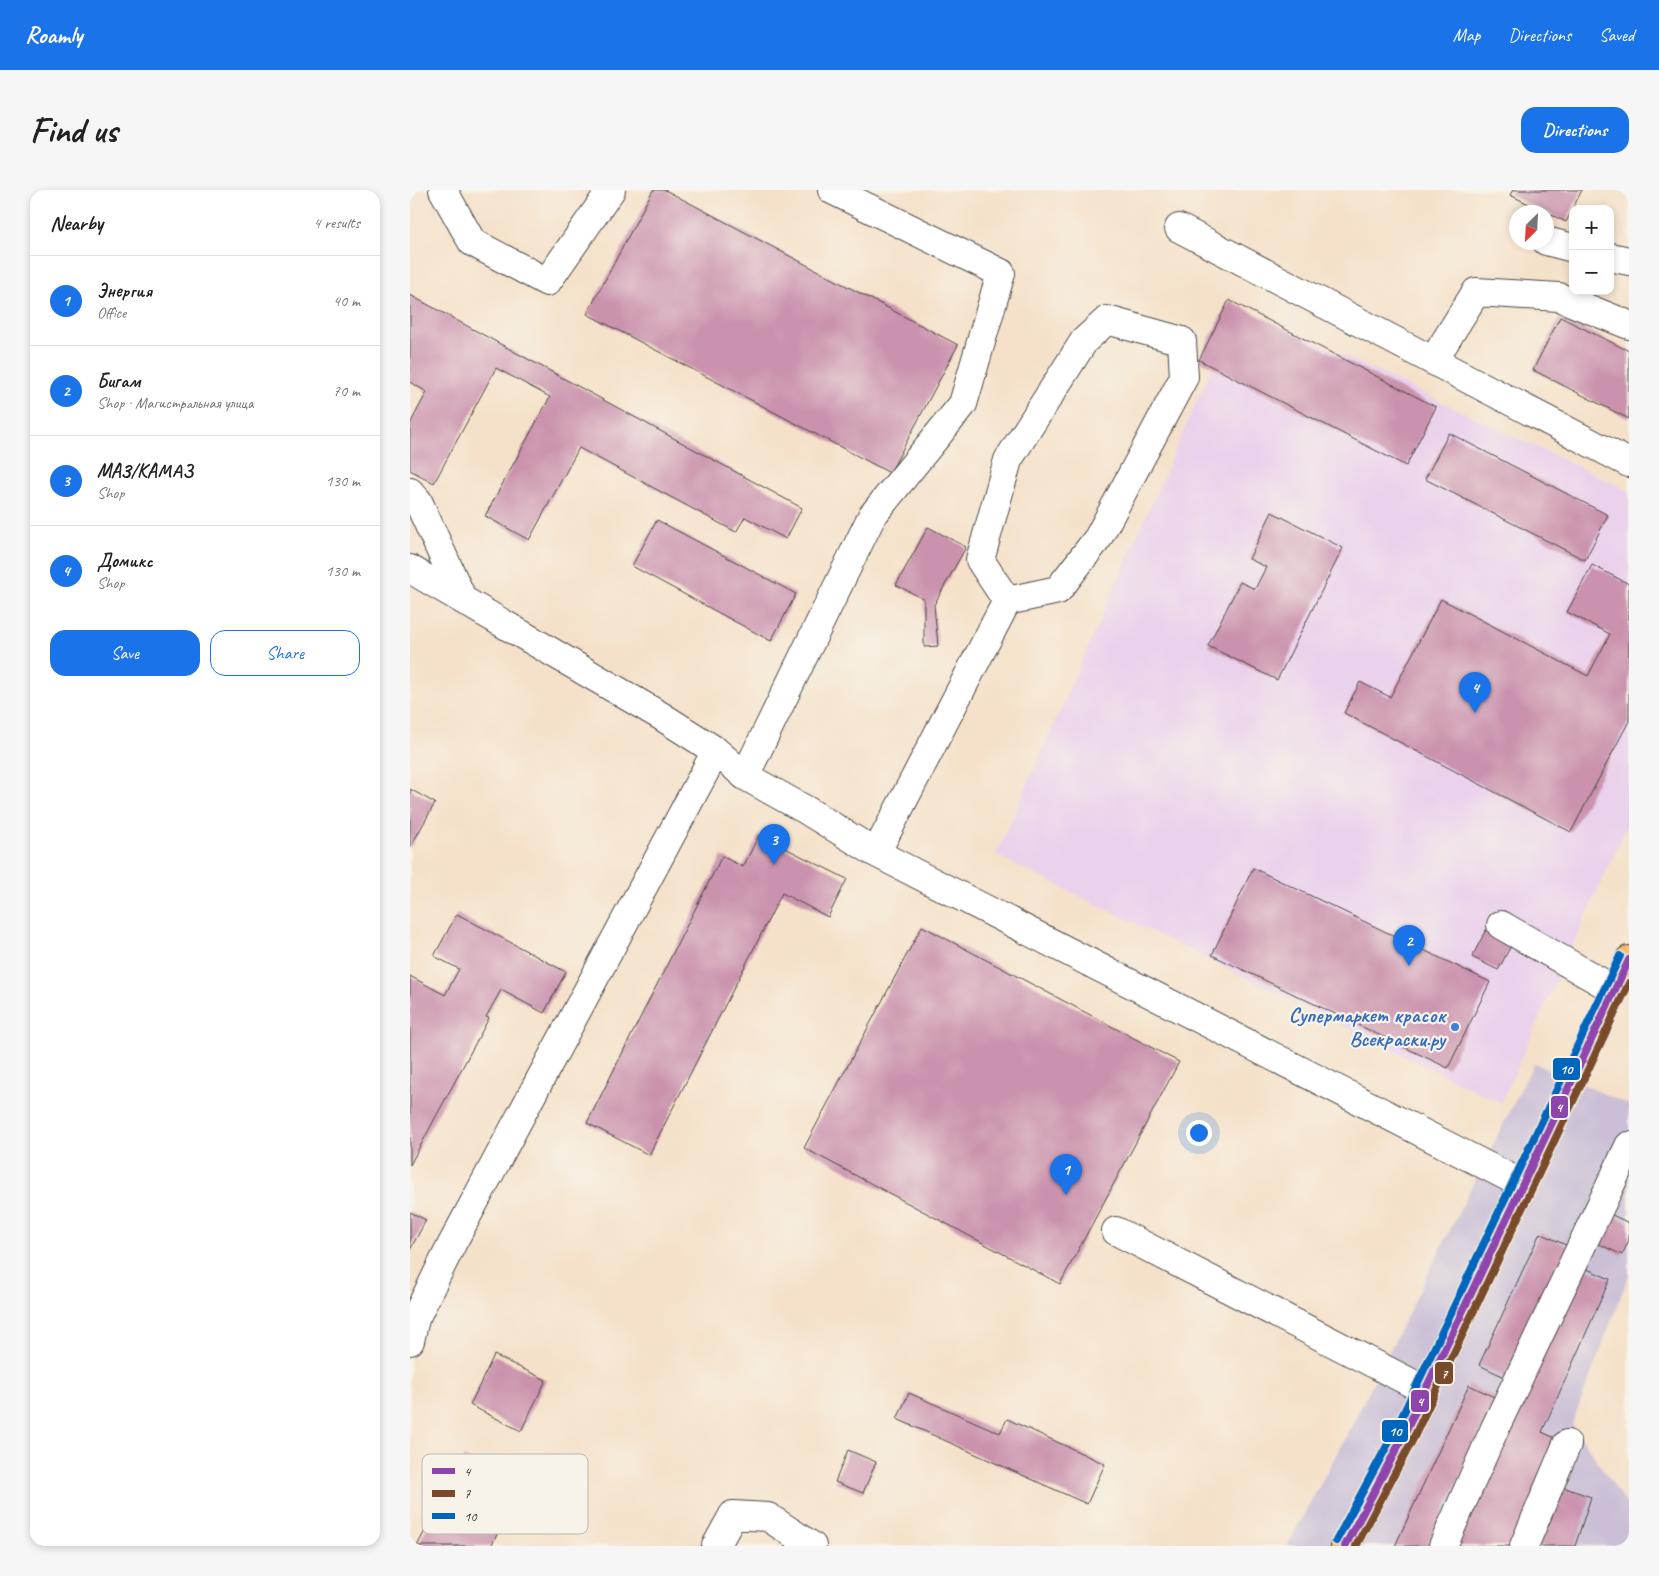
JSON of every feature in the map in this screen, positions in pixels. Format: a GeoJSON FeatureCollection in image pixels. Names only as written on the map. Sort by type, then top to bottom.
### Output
{"type":"FeatureCollection","features":[{"type":"Feature","properties":{"kind":"main road"},"geometry":{"type":"LineString","coordinates":[[1345,1546],[1404,1435],[1629,960]]}},
{"type":"Feature","properties":{"kind":"street"},"geometry":{"type":"LineString","coordinates":[[443,190],[472,242],[547,282],[611,190]]}},
{"type":"Feature","properties":{"kind":"street"},"geometry":{"type":"LineString","coordinates":[[745,776],[872,516],[962,404],[1002,273],[832,190]]}},
{"type":"Feature","properties":{"kind":"street"},"geometry":{"type":"LineString","coordinates":[[1178,228],[1629,463]]}},
{"type":"Feature","properties":{"kind":"street"},"geometry":{"type":"LineString","coordinates":[[1554,243],[1569,247]]}},
{"type":"Feature","properties":{"kind":"street"},"geometry":{"type":"LineString","coordinates":[[1614,258],[1629,261]]}},
{"type":"Feature","properties":{"kind":"street"},"geometry":{"type":"LineString","coordinates":[[1433,361],[1476,292],[1559,297],[1629,325]]}},
{"type":"Feature","properties":{"kind":"street"},"geometry":{"type":"LineString","coordinates":[[876,853],[1008,601],[1058,590],[1098,538],[1184,377],[1182,341],[1107,320],[1084,340],[1008,460],[980,560],[1008,601]]}},
{"type":"Feature","properties":{"kind":"street"},"geometry":{"type":"LineString","coordinates":[[410,492],[418,501],[463,600]]}},
{"type":"Feature","properties":{"kind":"street"},"geometry":{"type":"LineString","coordinates":[[410,569],[716,751],[745,776],[806,810],[876,853],[1522,1184]]}},
{"type":"Feature","properties":{"kind":"street"},"geometry":{"type":"LineString","coordinates":[[410,1341],[416,1319],[452,1244],[716,751]]}},
{"type":"Feature","properties":{"kind":"street"},"geometry":{"type":"LineString","coordinates":[[1501,926],[1615,990]]}},
{"type":"Feature","properties":{"kind":"street"},"geometry":{"type":"LineString","coordinates":[[1442,1546],[1499,1420],[1629,1146]]}},
{"type":"Feature","properties":{"kind":"street"},"geometry":{"type":"LineString","coordinates":[[1116,1231],[1425,1390]]}},
{"type":"Feature","properties":{"kind":"street"},"geometry":{"type":"LineString","coordinates":[[1524,1546],[1567,1444]]}},
{"type":"Feature","properties":{"kind":"street"},"geometry":{"type":"LineString","coordinates":[[716,1546],[733,1515],[768,1517],[812,1546]]}},
{"type":"Feature","properties":{"kind":"shaded area"},"geometry":{"type":"Polygon","coordinates":[[[1239,306],[1629,491],[1629,821],[1501,1103],[996,855],[1239,306]]]}},
{"type":"Feature","properties":{"kind":"shaded area"},"geometry":{"type":"Polygon","coordinates":[[[1534,1063],[1629,1105],[1629,1275],[1572,1424],[1629,1508],[1629,1546],[1287,1546],[1351,1427],[1534,1063]]]}},
{"type":"Feature","properties":{"kind":"building"},"geometry":{"type":"Polygon","coordinates":[[[653,190],[665,190],[958,345],[890,473],[587,314],[653,190]]]}},
{"type":"Feature","properties":{"kind":"building"},"geometry":{"type":"Polygon","coordinates":[[[1513,190],[1582,190],[1574,205],[1569,205],[1569,216],[1566,222],[1554,216],[1554,205],[1531,205],[1510,195],[1513,190]]]}},
{"type":"Feature","properties":{"kind":"building"},"geometry":{"type":"Polygon","coordinates":[[[410,295],[802,508],[786,539],[745,517],[736,532],[579,448],[529,540],[485,516],[550,397],[496,368],[434,483],[410,470],[410,424],[427,392],[410,382],[410,295]]]}},
{"type":"Feature","properties":{"kind":"building"},"geometry":{"type":"Polygon","coordinates":[[[1229,300],[1436,407],[1406,466],[1199,360],[1229,300]]]}},
{"type":"Feature","properties":{"kind":"building"},"geometry":{"type":"Polygon","coordinates":[[[1560,317],[1629,351],[1629,419],[1533,370],[1560,317]]]}},
{"type":"Feature","properties":{"kind":"building"},"geometry":{"type":"Polygon","coordinates":[[[1449,433],[1608,515],[1585,560],[1425,479],[1449,433]]]}},
{"type":"Feature","properties":{"kind":"building"},"geometry":{"type":"Polygon","coordinates":[[[1272,512],[1343,548],[1277,680],[1208,646],[1240,582],[1255,589],[1266,567],[1249,559],[1272,512]]]}},
{"type":"Feature","properties":{"kind":"building"},"geometry":{"type":"Polygon","coordinates":[[[657,520],[796,594],[771,641],[632,566],[657,520]]]}},
{"type":"Feature","properties":{"kind":"building"},"geometry":{"type":"Polygon","coordinates":[[[928,527],[966,547],[934,605],[938,646],[924,647],[924,599],[896,585],[928,527]]]}},
{"type":"Feature","properties":{"kind":"building"},"geometry":{"type":"Polygon","coordinates":[[[1592,565],[1629,584],[1629,721],[1571,832],[1344,713],[1360,682],[1390,697],[1441,599],[1588,676],[1610,634],[1567,612],[1592,565]]]}},
{"type":"Feature","properties":{"kind":"building"},"geometry":{"type":"Polygon","coordinates":[[[410,789],[435,803],[410,848],[410,789]]]}},
{"type":"Feature","properties":{"kind":"building"},"geometry":{"type":"Polygon","coordinates":[[[759,835],[847,879],[828,917],[782,893],[649,1155],[587,1123],[722,856],[743,867],[759,835]]]}},
{"type":"Feature","properties":{"kind":"building"},"geometry":{"type":"Polygon","coordinates":[[[1253,868],[1490,982],[1448,1068],[1212,955],[1253,868]]]}},
{"type":"Feature","properties":{"kind":"building"},"geometry":{"type":"Polygon","coordinates":[[[457,914],[566,972],[544,1013],[501,990],[486,1017],[489,1018],[410,1165],[410,976],[445,995],[459,969],[434,956],[457,914]]]}},
{"type":"Feature","properties":{"kind":"building"},"geometry":{"type":"Polygon","coordinates":[[[922,926],[1179,1062],[1060,1284],[804,1148],[922,926]]]}},
{"type":"Feature","properties":{"kind":"building"},"geometry":{"type":"Polygon","coordinates":[[[1486,930],[1512,944],[1498,970],[1472,957],[1486,930]]]}},
{"type":"Feature","properties":{"kind":"building"},"geometry":{"type":"Polygon","coordinates":[[[410,1212],[426,1220],[410,1250],[410,1212]]]}},
{"type":"Feature","properties":{"kind":"building"},"geometry":{"type":"Polygon","coordinates":[[[1606,1212],[1629,1223],[1629,1240],[1622,1255],[1593,1241],[1606,1212]]]}},
{"type":"Feature","properties":{"kind":"building"},"geometry":{"type":"Polygon","coordinates":[[[1540,1233],[1568,1246],[1507,1378],[1479,1365],[1540,1233]]]}},
{"type":"Feature","properties":{"kind":"building"},"geometry":{"type":"Polygon","coordinates":[[[1580,1266],[1610,1279],[1542,1432],[1564,1442],[1518,1546],[1456,1546],[1580,1266]]]}},
{"type":"Feature","properties":{"kind":"building"},"geometry":{"type":"Polygon","coordinates":[[[494,1355],[546,1380],[521,1431],[470,1405],[494,1355]]]}},
{"type":"Feature","properties":{"kind":"building"},"geometry":{"type":"Polygon","coordinates":[[[1469,1385],[1496,1398],[1428,1546],[1395,1546],[1469,1385]]]}},
{"type":"Feature","properties":{"kind":"building"},"geometry":{"type":"Polygon","coordinates":[[[909,1393],[1000,1433],[1007,1419],[1105,1464],[1087,1504],[897,1419],[909,1393]]]}},
{"type":"Feature","properties":{"kind":"building"},"geometry":{"type":"Polygon","coordinates":[[[848,1450],[876,1462],[863,1493],[835,1482],[848,1450]]]}},
{"type":"Feature","properties":{"kind":"building"},"geometry":{"type":"Polygon","coordinates":[[[1557,1485],[1591,1497],[1575,1546],[1536,1546],[1557,1485]]]}},
{"type":"Feature","properties":{"kind":"building"},"geometry":{"type":"Polygon","coordinates":[[[423,1534],[497,1534],[491,1546],[417,1546],[423,1534]]]}},
{"type":"Feature","properties":{"kind":"transit line","name":"10"},"geometry":{"type":"LineString","coordinates":[[1336,1541],[1395,1431],[1620,956]]}},
{"type":"Feature","properties":{"kind":"transit line","name":"4"},"geometry":{"type":"LineString","coordinates":[[1345,1546],[1404,1435],[1629,960]]}},
{"type":"Feature","properties":{"kind":"transit line","name":"7"},"geometry":{"type":"LineString","coordinates":[[1356,1546],[1413,1439],[1629,983]]}},
{"type":"Feature","properties":{"kind":"place","name":"Домикс"},"geometry":{"type":"Point","coordinates":[1475,713]}},
{"type":"Feature","properties":{"kind":"place","name":"МАЗ/КАМАЗ"},"geometry":{"type":"Point","coordinates":[774,865]}},
{"type":"Feature","properties":{"kind":"place","name":"Бигам"},"geometry":{"type":"Point","coordinates":[1409,966]}},
{"type":"Feature","properties":{"kind":"place","name":"Супермаркет красок Всекраски.ру"},"geometry":{"type":"Point","coordinates":[1455,1027]}},
{"type":"Feature","properties":{"kind":"place","name":"Энергия"},"geometry":{"type":"Point","coordinates":[1066,1195]}}]}
